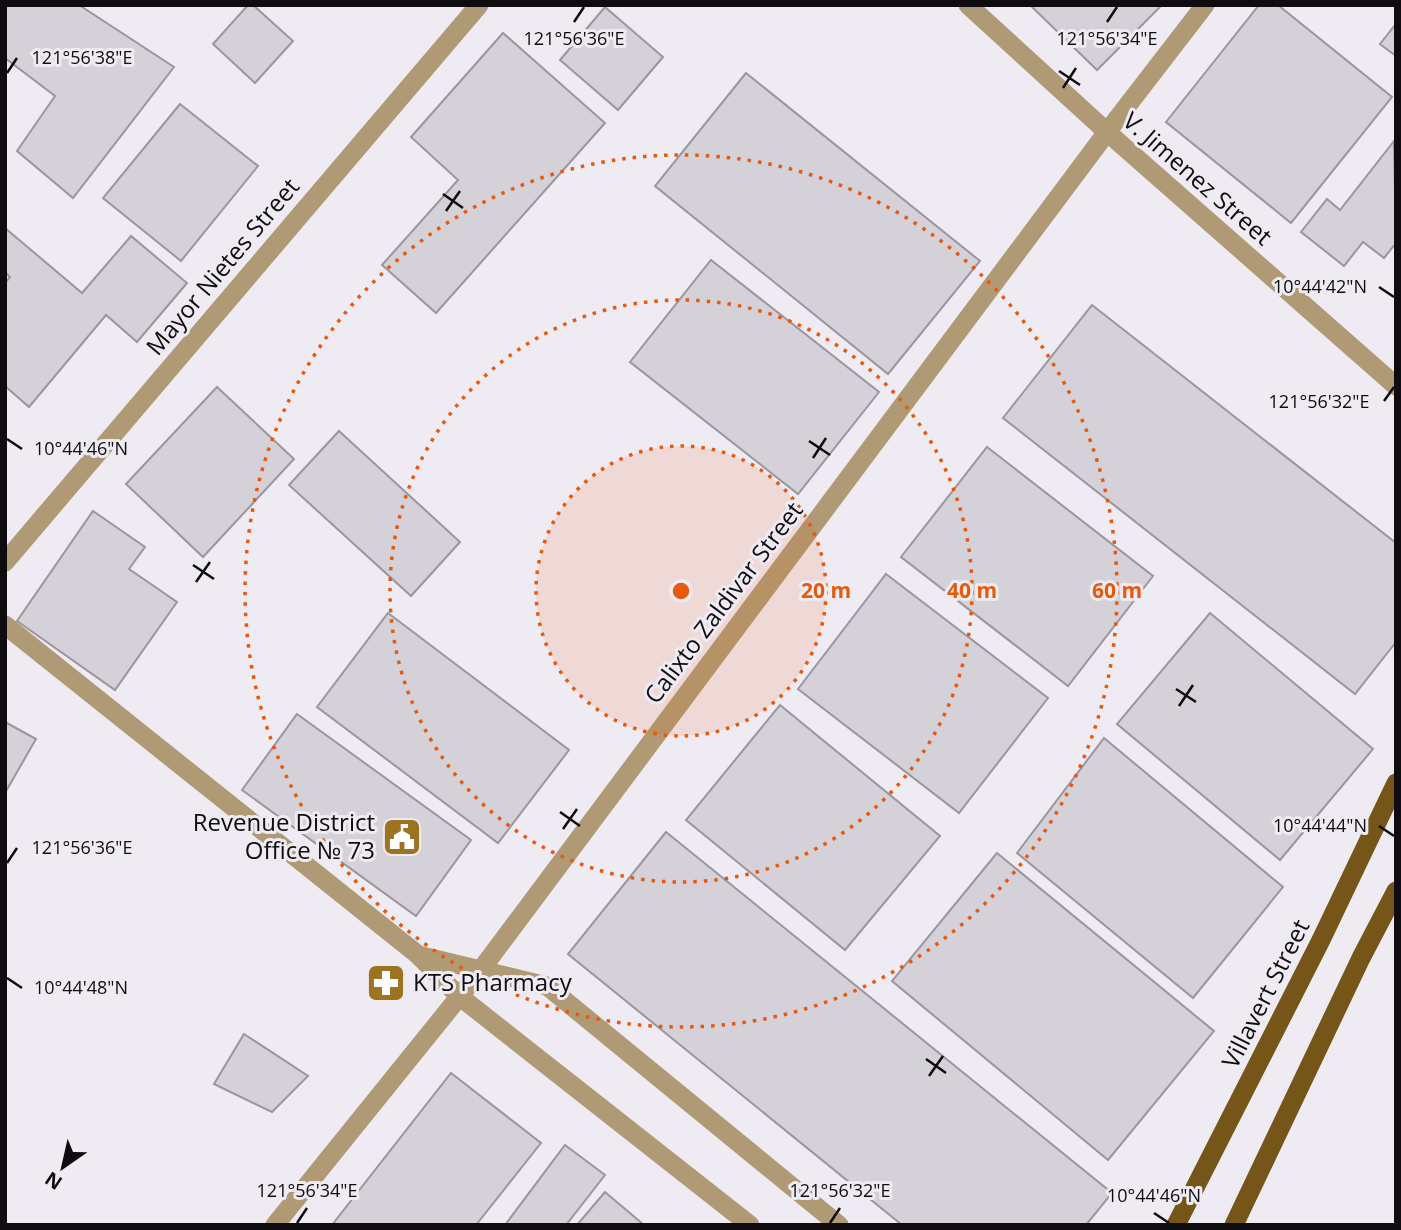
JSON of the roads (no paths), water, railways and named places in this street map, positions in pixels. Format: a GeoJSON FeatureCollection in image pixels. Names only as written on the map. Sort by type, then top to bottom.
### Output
{"type":"FeatureCollection","features":[{"type":"Feature","properties":{"kind":"main road","name":"Villavert Street"},"geometry":{"type":"LineString","coordinates":[[1176,1225],[1321,940],[1396,783]]}},
{"type":"Feature","properties":{"kind":"main road"},"geometry":{"type":"LineString","coordinates":[[1234,1225],[1361,958],[1396,891]]}},
{"type":"Feature","properties":{"kind":"street","name":"Mayor Nietes Street"},"geometry":{"type":"LineString","coordinates":[[5,562],[479,5]]}},
{"type":"Feature","properties":{"kind":"street","name":"V. Jimenez Street"},"geometry":{"type":"LineString","coordinates":[[968,5],[1107,132],[1396,386]]}},
{"type":"Feature","properties":{"kind":"street","name":"Calixto Zaldivar Street"},"geometry":{"type":"LineString","coordinates":[[275,1225],[480,971],[1107,132],[1205,5]]}},
{"type":"Feature","properties":{"kind":"street"},"geometry":{"type":"LineString","coordinates":[[5,625],[417,954],[459,996],[750,1225]]}},
{"type":"Feature","properties":{"kind":"street"},"geometry":{"type":"LineString","coordinates":[[417,954],[547,986],[839,1225]]}},
{"type":"Feature","properties":{"kind":"place","name":"Revenue District Office № 73"},"geometry":{"type":"Point","coordinates":[402,837]}},
{"type":"Feature","properties":{"kind":"place","name":"KTS Pharmacy"},"geometry":{"type":"Point","coordinates":[386,983]}}]}
